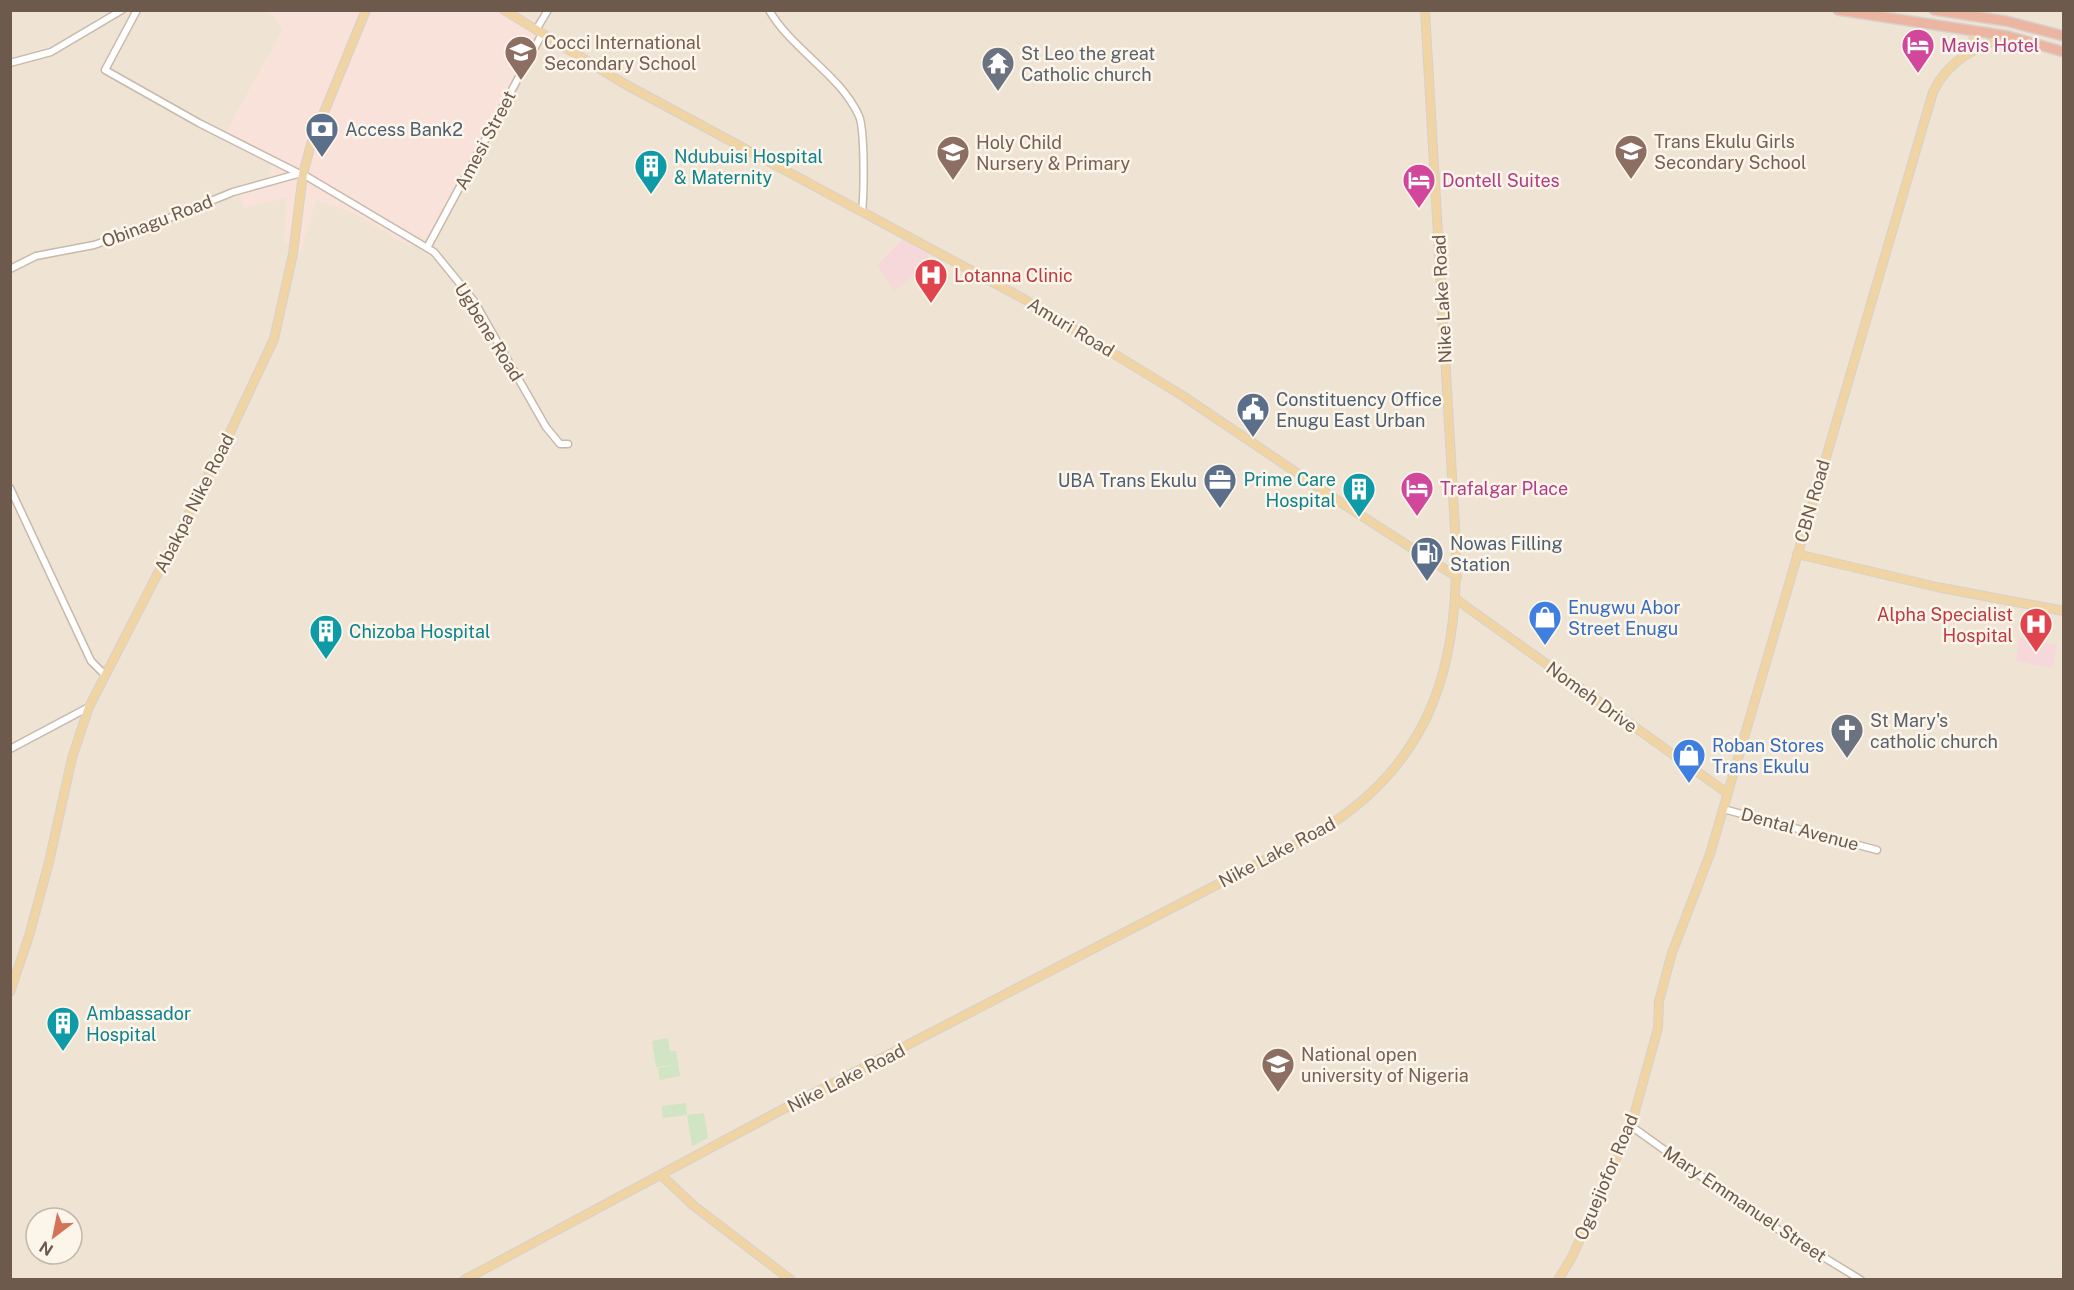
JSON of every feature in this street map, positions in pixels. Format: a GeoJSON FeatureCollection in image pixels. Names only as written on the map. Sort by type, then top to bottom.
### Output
{"type":"FeatureCollection","features":[{"type":"Feature","properties":{"kind":"highway"},"geometry":{"type":"LineString","coordinates":[[1838,10],[2008,36],[2064,52]]}},
{"type":"Feature","properties":{"kind":"highway"},"geometry":{"type":"LineString","coordinates":[[1934,10],[2006,21],[2064,36]]}},
{"type":"Feature","properties":{"kind":"main road","name":"Abakpa Nike Road"},"geometry":{"type":"LineString","coordinates":[[10,986],[40,886],[69,760],[87,708],[227,439],[274,339],[293,254],[300,173],[364,10]]}},
{"type":"Feature","properties":{"kind":"main road","name":"Amuri Road"},"geometry":{"type":"LineString","coordinates":[[504,10],[623,83],[992,280],[1112,351],[1435,562],[1457,574]]}},
{"type":"Feature","properties":{"kind":"main road","name":"Nike Lake Road"},"geometry":{"type":"LineString","coordinates":[[464,1280],[1341,818],[1375,789],[1418,734],[1446,669],[1457,596],[1425,10]]}},
{"type":"Feature","properties":{"kind":"main road"},"geometry":{"type":"LineString","coordinates":[[1964,55],[1979,31]]}},
{"type":"Feature","properties":{"kind":"main road","name":"CBN Road"},"geometry":{"type":"LineString","coordinates":[[1659,1001],[1672,952],[1710,854],[1933,92],[1944,74],[1964,55],[2008,36]]}},
{"type":"Feature","properties":{"kind":"main road"},"geometry":{"type":"LineString","coordinates":[[1797,554],[1937,587],[2064,611]]}},
{"type":"Feature","properties":{"kind":"main road"},"geometry":{"type":"LineString","coordinates":[[1456,556],[1445,568],[1457,596]]}},
{"type":"Feature","properties":{"kind":"main road","name":"Nomeh Drive"},"geometry":{"type":"LineString","coordinates":[[1457,596],[1726,793]]}},
{"type":"Feature","properties":{"kind":"main road","name":"Abakpa Nike Road"},"geometry":{"type":"LineString","coordinates":[[10,992],[46,873],[72,758],[87,708]]}},
{"type":"Feature","properties":{"kind":"main road","name":"Oguejiofor Road"},"geometry":{"type":"LineString","coordinates":[[1558,1280],[1572,1257],[1631,1126],[1658,1028],[1659,1001]]}},
{"type":"Feature","properties":{"kind":"main road"},"geometry":{"type":"LineString","coordinates":[[661,1176],[694,1206],[791,1280]]}},
{"type":"Feature","properties":{"kind":"street"},"geometry":{"type":"LineString","coordinates":[[10,63],[51,52],[122,10]]}},
{"type":"Feature","properties":{"kind":"street","name":"Ugbene Road"},"geometry":{"type":"LineString","coordinates":[[137,10],[105,70],[199,123],[300,173],[428,246],[474,301],[546,427],[560,444],[568,444]]}},
{"type":"Feature","properties":{"kind":"street","name":"Amesi Street"},"geometry":{"type":"LineString","coordinates":[[428,246],[539,32],[548,10]]}},
{"type":"Feature","properties":{"kind":"street"},"geometry":{"type":"LineString","coordinates":[[769,10],[793,43],[841,91],[858,115],[864,186],[862,212]]}},
{"type":"Feature","properties":{"kind":"street","name":"Obinagu Road"},"geometry":{"type":"LineString","coordinates":[[10,269],[36,256],[94,245],[157,224],[233,192],[300,173]]}},
{"type":"Feature","properties":{"kind":"street"},"geometry":{"type":"LineString","coordinates":[[10,488],[91,662],[104,674]]}},
{"type":"Feature","properties":{"kind":"street"},"geometry":{"type":"LineString","coordinates":[[10,750],[87,708]]}},
{"type":"Feature","properties":{"kind":"street","name":"Dental Avenue"},"geometry":{"type":"LineString","coordinates":[[1722,808],[1877,849]]}},
{"type":"Feature","properties":{"kind":"street","name":"Mary Emmanuel Street"},"geometry":{"type":"LineString","coordinates":[[1631,1126],[1758,1217],[1861,1280]]}},
{"type":"Feature","properties":{"kind":"shaded area"},"geometry":{"type":"Polygon","coordinates":[[[10,11],[2063,11],[2063,1279],[11,1279],[10,11]]]}},
{"type":"Feature","properties":{"kind":"shaded area"},"geometry":{"type":"Polygon","coordinates":[[[268,11],[518,11],[544,26],[426,239],[419,235],[410,247],[351,212],[316,200],[301,252],[284,243],[286,198],[244,208],[239,193],[269,187],[271,165],[242,149],[225,133],[283,29],[268,11]]]}},
{"type":"Feature","properties":{"kind":"shaded area"},"geometry":{"type":"Polygon","coordinates":[[[904,238],[928,253],[927,265],[894,291],[877,265],[904,238]]]}},
{"type":"Feature","properties":{"kind":"shaded area","name":"Alpha Specialist Hospital"},"geometry":{"type":"Polygon","coordinates":[[[2019,638],[2057,645],[2052,668],[2016,661],[2019,638]]]}},
{"type":"Feature","properties":{"kind":"green space"},"geometry":{"type":"Polygon","coordinates":[[[668,1038],[670,1051],[676,1051],[680,1076],[660,1080],[658,1068],[677,1065],[656,1067],[652,1041],[668,1038]]]}},
{"type":"Feature","properties":{"kind":"green space"},"geometry":{"type":"Polygon","coordinates":[[[686,1103],[687,1115],[663,1118],[662,1106],[686,1103]]]}},
{"type":"Feature","properties":{"kind":"green space"},"geometry":{"type":"Polygon","coordinates":[[[704,1113],[708,1138],[692,1146],[687,1115],[704,1113]]]}},
{"type":"Feature","properties":{"kind":"place","name":"Mavis Hotel"},"geometry":{"type":"Point","coordinates":[1918,74]}},
{"type":"Feature","properties":{"kind":"place","name":"Cocci International Secondary School"},"geometry":{"type":"Point","coordinates":[521,81]}},
{"type":"Feature","properties":{"kind":"place","name":"St Leo the great Catholic church"},"geometry":{"type":"Point","coordinates":[998,92]}},
{"type":"Feature","properties":{"kind":"place","name":"Access Bank2"},"geometry":{"type":"Point","coordinates":[322,158]}},
{"type":"Feature","properties":{"kind":"place","name":"Trans Ekulu Girls Secondary School"},"geometry":{"type":"Point","coordinates":[1631,180]}},
{"type":"Feature","properties":{"kind":"place","name":"Holy Child Nursery & Primary"},"geometry":{"type":"Point","coordinates":[953,181]}},
{"type":"Feature","properties":{"kind":"place","name":"Ndubuisi Hospital & Maternity"},"geometry":{"type":"Point","coordinates":[651,195]}},
{"type":"Feature","properties":{"kind":"place","name":"Dontell Suites"},"geometry":{"type":"Point","coordinates":[1419,209]}},
{"type":"Feature","properties":{"kind":"place","name":"Lotanna Clinic"},"geometry":{"type":"Point","coordinates":[931,304]}},
{"type":"Feature","properties":{"kind":"place","name":"Constituency Office Enugu East Urban"},"geometry":{"type":"Point","coordinates":[1253,438]}},
{"type":"Feature","properties":{"kind":"place","name":"UBA Trans Ekulu"},"geometry":{"type":"Point","coordinates":[1220,509]}},
{"type":"Feature","properties":{"kind":"place","name":"Trafalgar Place"},"geometry":{"type":"Point","coordinates":[1417,517]}},
{"type":"Feature","properties":{"kind":"place","name":"Prime Care Hospital"},"geometry":{"type":"Point","coordinates":[1359,518]}},
{"type":"Feature","properties":{"kind":"place","name":"Nowas Filling Station"},"geometry":{"type":"Point","coordinates":[1427,582]}},
{"type":"Feature","properties":{"kind":"place","name":"Enugwu Abor Street Enugu"},"geometry":{"type":"Point","coordinates":[1545,646]}},
{"type":"Feature","properties":{"kind":"place","name":"Alpha Specialist Hospital"},"geometry":{"type":"Point","coordinates":[2036,653]}},
{"type":"Feature","properties":{"kind":"place","name":"Chizoba Hospital"},"geometry":{"type":"Point","coordinates":[326,660]}},
{"type":"Feature","properties":{"kind":"place","name":"St Mary's catholic church"},"geometry":{"type":"Point","coordinates":[1847,759]}},
{"type":"Feature","properties":{"kind":"place","name":"Roban Stores Trans Ekulu"},"geometry":{"type":"Point","coordinates":[1689,784]}},
{"type":"Feature","properties":{"kind":"place","name":"Ambassador Hospital"},"geometry":{"type":"Point","coordinates":[63,1052]}},
{"type":"Feature","properties":{"kind":"place","name":"National open university of Nigeria"},"geometry":{"type":"Point","coordinates":[1278,1093]}}]}
